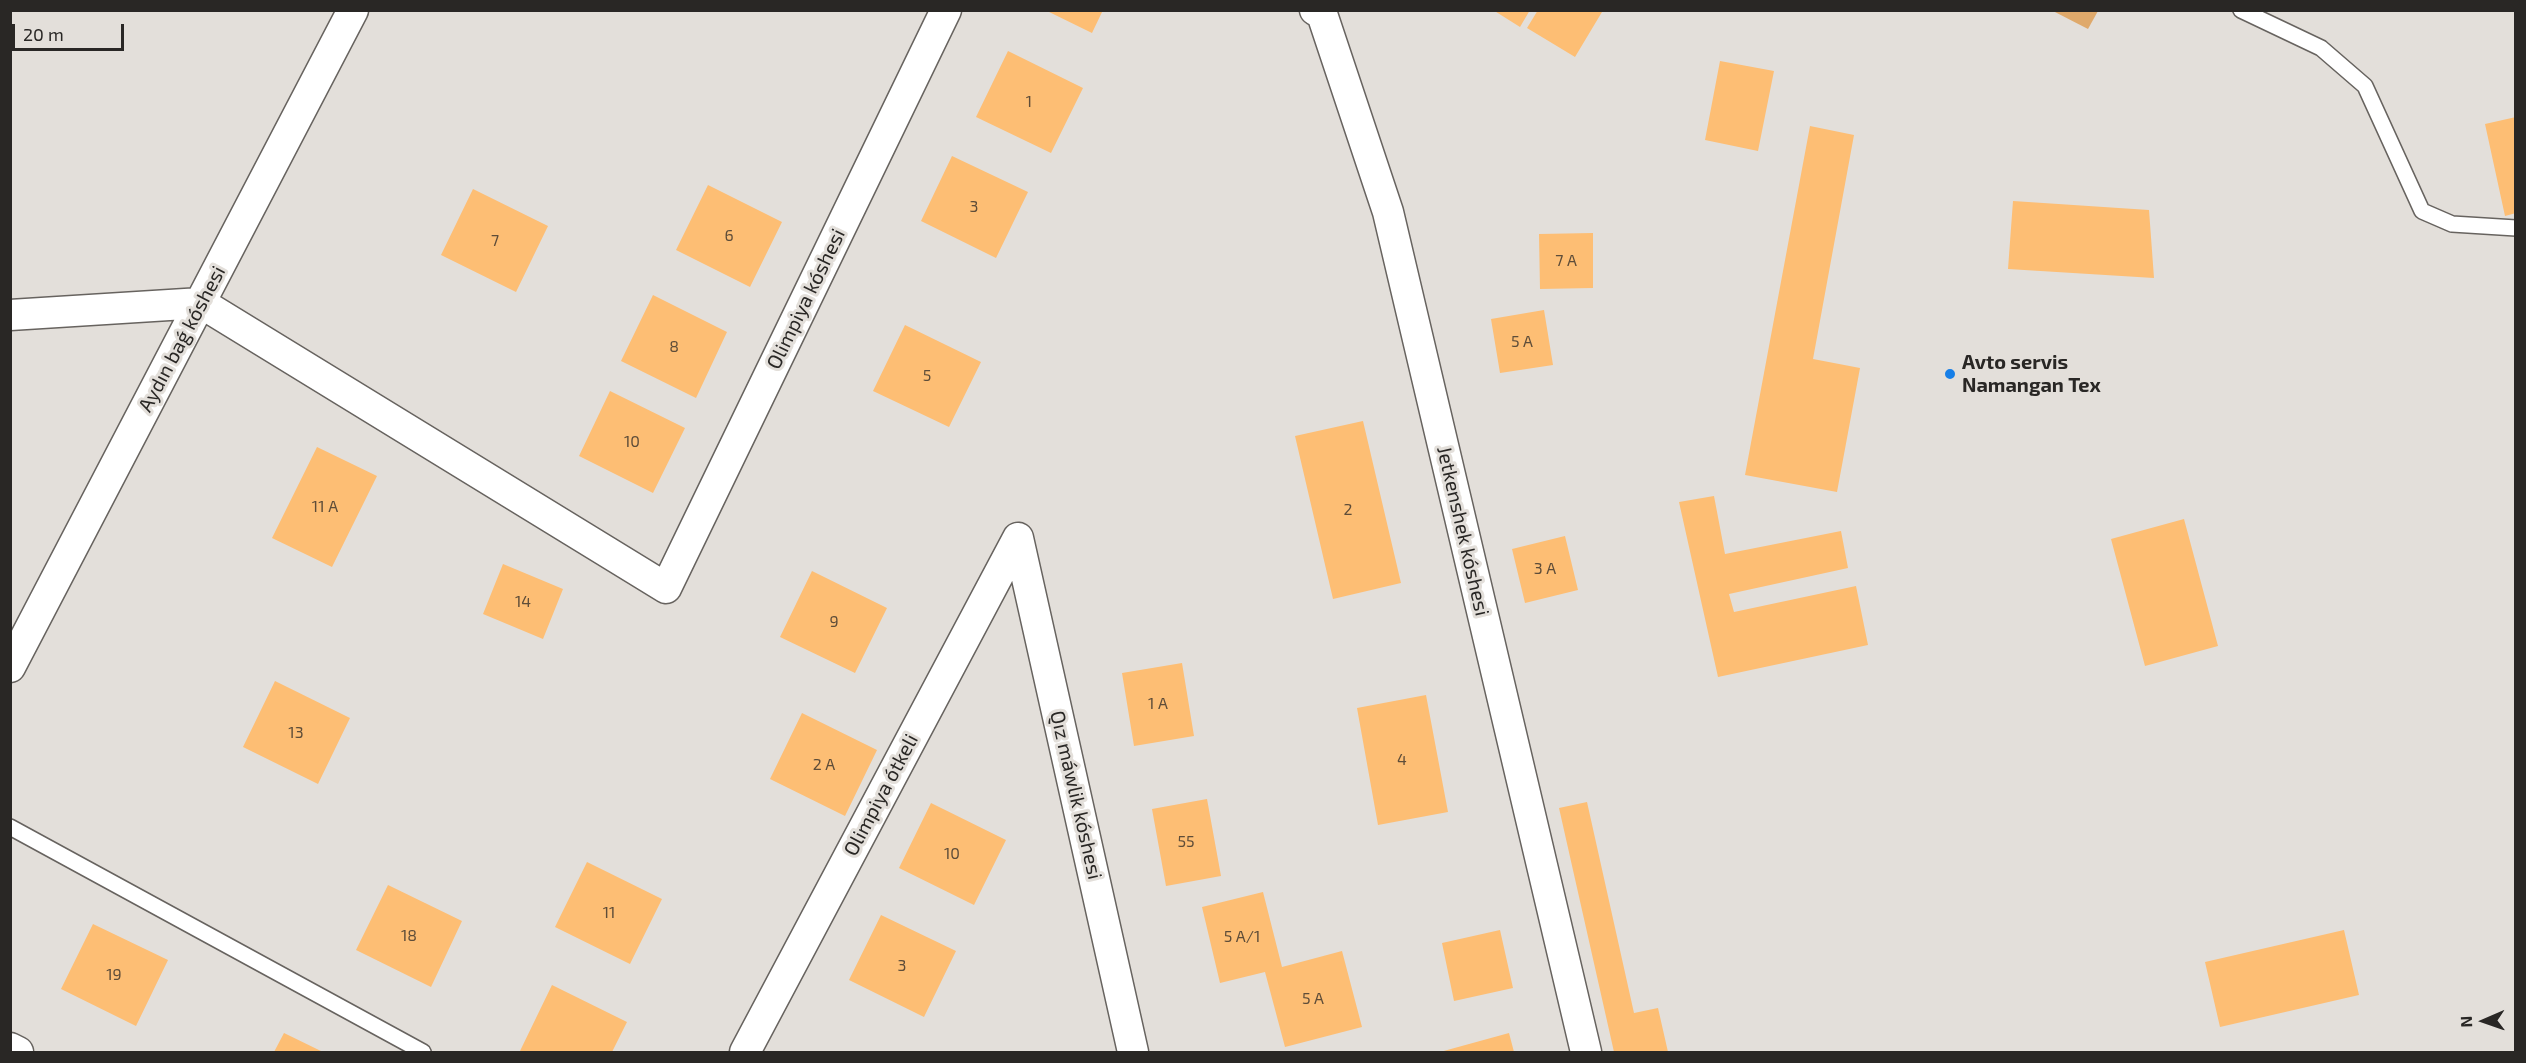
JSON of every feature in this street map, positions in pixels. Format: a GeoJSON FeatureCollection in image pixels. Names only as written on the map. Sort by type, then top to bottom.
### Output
{"type":"FeatureCollection","features":[{"type":"Feature","properties":{"kind":"street","name":"Aydın baǵ kóshesi"},"geometry":{"type":"LineString","coordinates":[[10,667],[353,10]]}},
{"type":"Feature","properties":{"kind":"street","name":"Olimpiya kóshesi"},"geometry":{"type":"LineString","coordinates":[[201,303],[666,588],[946,10]]}},
{"type":"Feature","properties":{"kind":"street","name":"Jetkenshek kóshesi"},"geometry":{"type":"LineString","coordinates":[[1318,12],[1388,212],[1586,1053]]}},
{"type":"Feature","properties":{"kind":"street"},"geometry":{"type":"LineString","coordinates":[[10,315],[201,303]]}},
{"type":"Feature","properties":{"kind":"street","name":"Olimpiya ótkeli"},"geometry":{"type":"LineString","coordinates":[[745,1053],[1018,537]]}},
{"type":"Feature","properties":{"kind":"street","name":"Qız máwlik kóshesi"},"geometry":{"type":"LineString","coordinates":[[1018,537],[1133,1053]]}},
{"type":"Feature","properties":{"kind":"street"},"geometry":{"type":"LineString","coordinates":[[10,1048],[18,1053]]}},
{"type":"Feature","properties":{"kind":"lane"},"geometry":{"type":"LineString","coordinates":[[2241,10],[2321,48],[2365,86],[2422,211],[2452,224],[2516,228]]}},
{"type":"Feature","properties":{"kind":"lane"},"geometry":{"type":"LineString","coordinates":[[10,826],[423,1053]]}},
{"type":"Feature","properties":{"kind":"shaded area"},"geometry":{"type":"Polygon","coordinates":[[[2098,10],[2088,29],[2053,11],[2098,10]]]}},
{"type":"Feature","properties":{"kind":"building"},"geometry":{"type":"Polygon","coordinates":[[[1045,10],[1103,10],[1092,33],[1045,10]]]}},
{"type":"Feature","properties":{"kind":"building"},"geometry":{"type":"Polygon","coordinates":[[[1493,10],[1530,10],[1520,27],[1493,10]]]}},
{"type":"Feature","properties":{"kind":"building"},"geometry":{"type":"Polygon","coordinates":[[[1538,10],[1599,10],[1602,12],[1575,57],[1527,28],[1538,10]]]}},
{"type":"Feature","properties":{"kind":"building"},"geometry":{"type":"Polygon","coordinates":[[[1008,51],[1083,88],[1051,153],[976,117],[1008,51]]]}},
{"type":"Feature","properties":{"kind":"building"},"geometry":{"type":"Polygon","coordinates":[[[1720,61],[1774,71],[1758,151],[1705,140],[1720,61]]]}},
{"type":"Feature","properties":{"kind":"building"},"geometry":{"type":"Polygon","coordinates":[[[2516,117],[2516,213],[2505,216],[2485,124],[2516,117]]]}},
{"type":"Feature","properties":{"kind":"building"},"geometry":{"type":"Polygon","coordinates":[[[1810,126],[1854,135],[1813,359],[1860,368],[1837,492],[1745,475],[1810,126]]]}},
{"type":"Feature","properties":{"kind":"building"},"geometry":{"type":"Polygon","coordinates":[[[952,156],[1028,192],[996,258],[921,221],[952,156]]]}},
{"type":"Feature","properties":{"kind":"building"},"geometry":{"type":"Polygon","coordinates":[[[708,185],[782,222],[750,287],[676,250],[708,185]]]}},
{"type":"Feature","properties":{"kind":"building"},"geometry":{"type":"Polygon","coordinates":[[[473,189],[548,226],[516,292],[441,255],[473,189]]]}},
{"type":"Feature","properties":{"kind":"building"},"geometry":{"type":"Polygon","coordinates":[[[2013,201],[2149,210],[2154,278],[2008,269],[2013,201]]]}},
{"type":"Feature","properties":{"kind":"building"},"geometry":{"type":"Polygon","coordinates":[[[1593,233],[1593,288],[1540,289],[1539,234],[1593,233]]]}},
{"type":"Feature","properties":{"kind":"building"},"geometry":{"type":"Polygon","coordinates":[[[653,295],[727,332],[696,398],[621,361],[653,295]]]}},
{"type":"Feature","properties":{"kind":"building"},"geometry":{"type":"Polygon","coordinates":[[[1544,310],[1553,365],[1500,373],[1491,319],[1544,310]]]}},
{"type":"Feature","properties":{"kind":"building"},"geometry":{"type":"Polygon","coordinates":[[[905,325],[981,362],[949,427],[873,391],[905,325]]]}},
{"type":"Feature","properties":{"kind":"building"},"geometry":{"type":"Polygon","coordinates":[[[610,391],[685,428],[653,493],[579,456],[610,391]]]}},
{"type":"Feature","properties":{"kind":"building"},"geometry":{"type":"Polygon","coordinates":[[[1363,421],[1401,583],[1333,599],[1295,436],[1363,421]]]}},
{"type":"Feature","properties":{"kind":"building"},"geometry":{"type":"Polygon","coordinates":[[[317,447],[377,476],[332,567],[272,538],[317,447]]]}},
{"type":"Feature","properties":{"kind":"building"},"geometry":{"type":"Polygon","coordinates":[[[1714,496],[1725,554],[1841,531],[1848,568],[1729,594],[1734,612],[1856,586],[1868,645],[1718,677],[1679,502],[1714,496]]]}},
{"type":"Feature","properties":{"kind":"building"},"geometry":{"type":"Polygon","coordinates":[[[2184,519],[2218,646],[2145,666],[2111,539],[2184,519]]]}},
{"type":"Feature","properties":{"kind":"building"},"geometry":{"type":"Polygon","coordinates":[[[1565,536],[1578,590],[1525,603],[1512,549],[1565,536]]]}},
{"type":"Feature","properties":{"kind":"building"},"geometry":{"type":"Polygon","coordinates":[[[503,564],[563,589],[543,639],[483,614],[503,564]]]}},
{"type":"Feature","properties":{"kind":"building"},"geometry":{"type":"Polygon","coordinates":[[[812,571],[887,608],[855,673],[780,637],[812,571]]]}},
{"type":"Feature","properties":{"kind":"building"},"geometry":{"type":"Polygon","coordinates":[[[1182,663],[1194,736],[1134,746],[1122,673],[1182,663]]]}},
{"type":"Feature","properties":{"kind":"building"},"geometry":{"type":"Polygon","coordinates":[[[275,681],[350,718],[318,784],[243,747],[275,681]]]}},
{"type":"Feature","properties":{"kind":"building"},"geometry":{"type":"Polygon","coordinates":[[[1426,695],[1448,812],[1378,825],[1357,708],[1426,695]]]}},
{"type":"Feature","properties":{"kind":"building"},"geometry":{"type":"Polygon","coordinates":[[[802,713],[877,750],[845,816],[770,779],[802,713]]]}},
{"type":"Feature","properties":{"kind":"building"},"geometry":{"type":"Polygon","coordinates":[[[1207,799],[1221,876],[1166,886],[1152,809],[1207,799]]]}},
{"type":"Feature","properties":{"kind":"building"},"geometry":{"type":"Polygon","coordinates":[[[1587,802],[1634,1013],[1658,1008],[1668,1052],[1614,1052],[1559,808],[1587,802]]]}},
{"type":"Feature","properties":{"kind":"building"},"geometry":{"type":"Polygon","coordinates":[[[931,803],[1006,840],[974,905],[899,868],[931,803]]]}},
{"type":"Feature","properties":{"kind":"building"},"geometry":{"type":"Polygon","coordinates":[[[587,862],[662,899],[630,964],[555,927],[587,862]]]}},
{"type":"Feature","properties":{"kind":"building"},"geometry":{"type":"Polygon","coordinates":[[[388,885],[462,921],[431,987],[356,950],[388,885]]]}},
{"type":"Feature","properties":{"kind":"building"},"geometry":{"type":"Polygon","coordinates":[[[1263,892],[1282,967],[1342,951],[1362,1027],[1285,1047],[1265,972],[1220,983],[1202,907],[1263,892]]]}},
{"type":"Feature","properties":{"kind":"building"},"geometry":{"type":"Polygon","coordinates":[[[881,915],[956,951],[924,1017],[849,980],[881,915]]]}},
{"type":"Feature","properties":{"kind":"building"},"geometry":{"type":"Polygon","coordinates":[[[93,924],[168,960],[136,1026],[61,989],[93,924]]]}},
{"type":"Feature","properties":{"kind":"building"},"geometry":{"type":"Polygon","coordinates":[[[1500,930],[1513,988],[1454,1001],[1442,943],[1500,930]]]}},
{"type":"Feature","properties":{"kind":"building"},"geometry":{"type":"Polygon","coordinates":[[[2344,930],[2359,995],[2220,1027],[2205,962],[2344,930]]]}},
{"type":"Feature","properties":{"kind":"building"},"geometry":{"type":"Polygon","coordinates":[[[552,985],[627,1022],[612,1052],[520,1051],[552,985]]]}},
{"type":"Feature","properties":{"kind":"building"},"geometry":{"type":"Polygon","coordinates":[[[284,1033],[323,1052],[274,1052],[284,1033]]]}},
{"type":"Feature","properties":{"kind":"building"},"geometry":{"type":"Polygon","coordinates":[[[1509,1033],[1514,1052],[1440,1052],[1509,1033]]]}},
{"type":"Feature","properties":{"kind":"place","name":"Avto servis Namangan Tex"},"geometry":{"type":"Point","coordinates":[1950,374]}}]}
